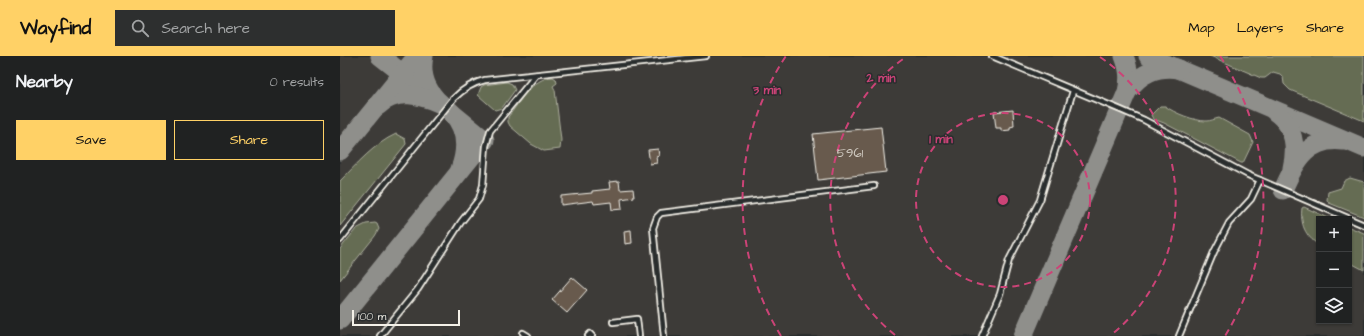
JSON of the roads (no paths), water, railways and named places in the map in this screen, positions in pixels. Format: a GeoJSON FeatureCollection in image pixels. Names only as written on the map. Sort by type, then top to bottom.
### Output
{"type":"FeatureCollection","features":[{"type":"Feature","properties":{"kind":"lane"},"geometry":{"type":"LineString","coordinates":[[340,240],[461,91],[478,82],[706,56]]}},
{"type":"Feature","properties":{"kind":"lane"},"geometry":{"type":"LineString","coordinates":[[992,56],[1144,120],[1224,163],[1260,180],[1364,224]]}},
{"type":"Feature","properties":{"kind":"lane"},"geometry":{"type":"LineString","coordinates":[[380,336],[418,289],[478,198],[483,185],[486,146],[490,131],[536,75]]}},
{"type":"Feature","properties":{"kind":"lane"},"geometry":{"type":"LineString","coordinates":[[982,336],[1000,294],[1009,260],[1040,200],[1073,90]]}},
{"type":"Feature","properties":{"kind":"lane"},"geometry":{"type":"LineString","coordinates":[[1179,336],[1217,246],[1229,223],[1251,199],[1260,180]]}},
{"type":"Feature","properties":{"kind":"lane"},"geometry":{"type":"LineString","coordinates":[[664,336],[653,235],[655,221],[661,213],[874,186]]}},
{"type":"Feature","properties":{"kind":"lane"},"geometry":{"type":"LineString","coordinates":[[613,322],[637,319],[639,336]]}},
{"type":"Feature","properties":{"kind":"lane"},"geometry":{"type":"LineString","coordinates":[[523,332],[528,336]]}},
{"type":"Feature","properties":{"kind":"lane"},"geometry":{"type":"LineString","coordinates":[[588,336],[590,334],[592,336]]}}]}
